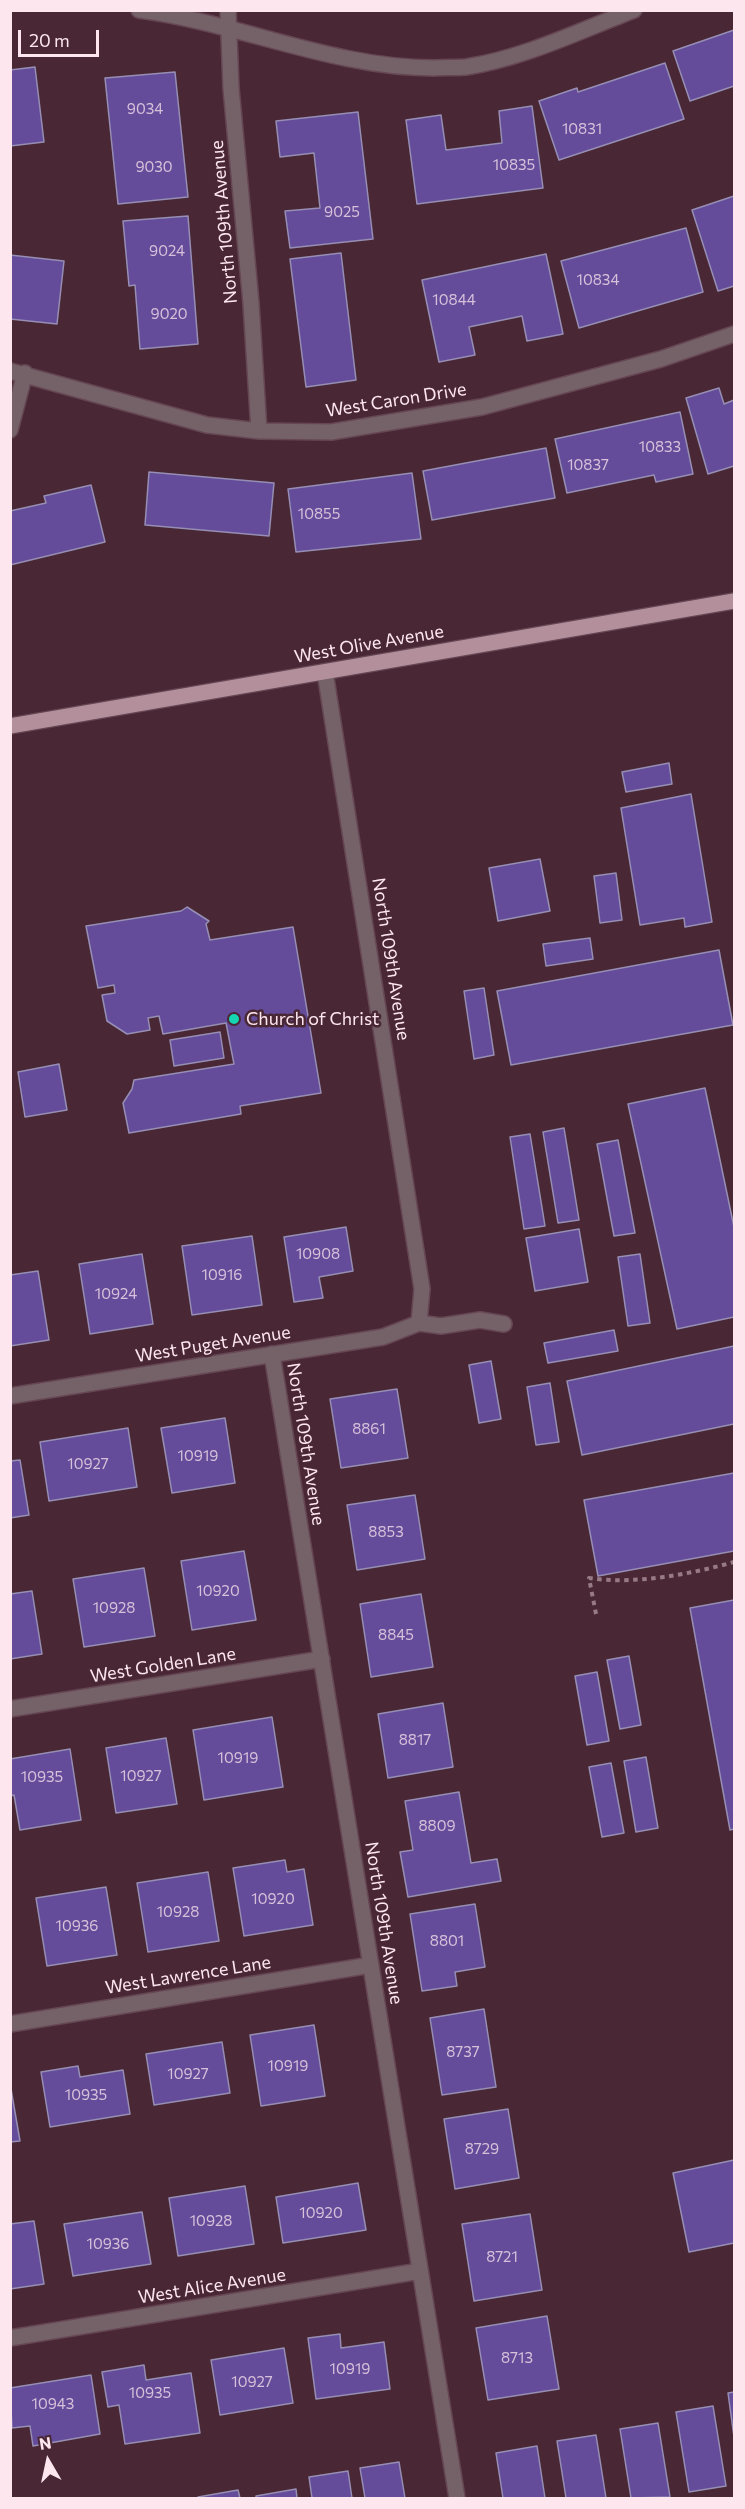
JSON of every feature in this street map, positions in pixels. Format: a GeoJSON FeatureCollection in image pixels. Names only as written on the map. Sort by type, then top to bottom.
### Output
{"type":"FeatureCollection","features":[{"type":"Feature","properties":{"kind":"main road","name":"West Olive Avenue"},"geometry":{"type":"LineString","coordinates":[[10,726],[735,601]]}},
{"type":"Feature","properties":{"kind":"street"},"geometry":{"type":"LineString","coordinates":[[139,10],[228,28],[346,58],[406,68],[463,67],[508,59],[634,10]]}},
{"type":"Feature","properties":{"kind":"street","name":"North 109th Avenue"},"geometry":{"type":"LineString","coordinates":[[228,10],[231,88],[251,303],[259,431]]}},
{"type":"Feature","properties":{"kind":"street","name":"West Caron Drive"},"geometry":{"type":"LineString","coordinates":[[10,430],[18,372],[207,425],[259,431],[331,432],[482,407],[661,359],[735,334]]}},
{"type":"Feature","properties":{"kind":"street","name":"North 109th Avenue"},"geometry":{"type":"LineString","coordinates":[[326,672],[422,1289],[419,1323]]}},
{"type":"Feature","properties":{"kind":"street"},"geometry":{"type":"LineString","coordinates":[[419,1323],[441,1326],[480,1320],[504,1324]]}},
{"type":"Feature","properties":{"kind":"street","name":"West Puget Avenue"},"geometry":{"type":"LineString","coordinates":[[10,1396],[383,1337],[419,1323]]}},
{"type":"Feature","properties":{"kind":"street","name":"North 109th Avenue"},"geometry":{"type":"LineString","coordinates":[[272,1354],[457,2499]]}},
{"type":"Feature","properties":{"kind":"street","name":"West Golden Lane"},"geometry":{"type":"LineString","coordinates":[[10,1709],[322,1659]]}},
{"type":"Feature","properties":{"kind":"street","name":"West Lawrence Lane"},"geometry":{"type":"LineString","coordinates":[[10,2024],[371,1965]]}},
{"type":"Feature","properties":{"kind":"street","name":"West Alice Avenue"},"geometry":{"type":"LineString","coordinates":[[10,2338],[420,2271]]}},
{"type":"Feature","properties":{"kind":"path"},"geometry":{"type":"LineString","coordinates":[[596,1614],[589,1578],[610,1581],[635,1580],[735,1562]]}},
{"type":"Feature","properties":{"kind":"building"},"geometry":{"type":"Polygon","coordinates":[[[734,30],[734,86],[690,101],[673,51],[734,30]]]}},
{"type":"Feature","properties":{"kind":"building"},"geometry":{"type":"Polygon","coordinates":[[[665,63],[684,119],[559,160],[539,101],[577,88],[578,92],[665,63]]]}},
{"type":"Feature","properties":{"kind":"building"},"geometry":{"type":"Polygon","coordinates":[[[35,67],[44,142],[10,146],[10,70],[35,67]]]}},
{"type":"Feature","properties":{"kind":"building"},"geometry":{"type":"Polygon","coordinates":[[[175,72],[188,197],[118,204],[105,78],[175,72]]]}},
{"type":"Feature","properties":{"kind":"building"},"geometry":{"type":"Polygon","coordinates":[[[532,106],[543,188],[417,204],[406,120],[441,115],[446,150],[502,143],[499,111],[532,106]]]}},
{"type":"Feature","properties":{"kind":"building"},"geometry":{"type":"Polygon","coordinates":[[[358,112],[373,239],[290,248],[285,211],[320,208],[314,153],[280,157],[276,121],[358,112]]]}},
{"type":"Feature","properties":{"kind":"building"},"geometry":{"type":"Polygon","coordinates":[[[734,196],[734,286],[718,291],[692,210],[734,196]]]}},
{"type":"Feature","properties":{"kind":"building"},"geometry":{"type":"Polygon","coordinates":[[[188,216],[198,344],[140,349],[135,285],[129,286],[123,221],[188,216]]]}},
{"type":"Feature","properties":{"kind":"building"},"geometry":{"type":"Polygon","coordinates":[[[686,228],[703,292],[579,328],[561,261],[686,228]]]}},
{"type":"Feature","properties":{"kind":"building"},"geometry":{"type":"Polygon","coordinates":[[[341,253],[356,380],[306,387],[290,259],[341,253]]]}},
{"type":"Feature","properties":{"kind":"building"},"geometry":{"type":"Polygon","coordinates":[[[546,254],[563,334],[527,341],[522,316],[469,327],[475,355],[439,362],[422,280],[546,254]]]}},
{"type":"Feature","properties":{"kind":"building"},"geometry":{"type":"Polygon","coordinates":[[[10,255],[64,261],[57,324],[10,319],[10,255]]]}},
{"type":"Feature","properties":{"kind":"building"},"geometry":{"type":"Polygon","coordinates":[[[719,388],[724,404],[734,400],[734,466],[708,474],[686,398],[719,388]]]}},
{"type":"Feature","properties":{"kind":"building"},"geometry":{"type":"Polygon","coordinates":[[[680,412],[693,474],[656,482],[654,475],[567,493],[555,439],[680,412]]]}},
{"type":"Feature","properties":{"kind":"building"},"geometry":{"type":"Polygon","coordinates":[[[546,448],[555,498],[432,520],[423,471],[546,448]]]}},
{"type":"Feature","properties":{"kind":"building"},"geometry":{"type":"Polygon","coordinates":[[[149,472],[274,483],[269,536],[145,525],[149,472]]]}},
{"type":"Feature","properties":{"kind":"building"},"geometry":{"type":"Polygon","coordinates":[[[412,473],[421,539],[296,552],[288,489],[412,473]]]}},
{"type":"Feature","properties":{"kind":"building"},"geometry":{"type":"Polygon","coordinates":[[[91,485],[105,542],[10,565],[10,511],[46,503],[44,496],[91,485]]]}},
{"type":"Feature","properties":{"kind":"building"},"geometry":{"type":"Polygon","coordinates":[[[669,763],[672,784],[626,792],[622,772],[669,763]]]}},
{"type":"Feature","properties":{"kind":"building"},"geometry":{"type":"Polygon","coordinates":[[[691,794],[712,922],[685,927],[684,918],[640,925],[621,808],[691,794]]]}},
{"type":"Feature","properties":{"kind":"building"},"geometry":{"type":"Polygon","coordinates":[[[540,859],[550,911],[498,921],[489,868],[540,859]]]}},
{"type":"Feature","properties":{"kind":"building"},"geometry":{"type":"Polygon","coordinates":[[[616,873],[622,920],[600,923],[594,876],[616,873]]]}},
{"type":"Feature","properties":{"kind":"building","name":"Church of Christ"},"geometry":{"type":"Polygon","coordinates":[[[187,907],[209,921],[206,924],[210,940],[293,927],[321,1093],[240,1106],[241,1114],[129,1133],[123,1103],[132,1089],[134,1080],[234,1064],[226,1023],[163,1034],[159,1016],[148,1018],[150,1030],[127,1034],[107,1021],[102,995],[115,993],[114,985],[98,988],[86,926],[181,911],[187,907]]]}},
{"type":"Feature","properties":{"kind":"building"},"geometry":{"type":"Polygon","coordinates":[[[590,938],[593,959],[546,966],[543,944],[590,938]]]}},
{"type":"Feature","properties":{"kind":"building"},"geometry":{"type":"Polygon","coordinates":[[[719,950],[733,1025],[511,1065],[497,991],[719,950]]]}},
{"type":"Feature","properties":{"kind":"building"},"geometry":{"type":"Polygon","coordinates":[[[484,988],[494,1055],[474,1059],[464,991],[484,988]]]}},
{"type":"Feature","properties":{"kind":"building"},"geometry":{"type":"Polygon","coordinates":[[[220,1032],[224,1058],[174,1066],[170,1040],[220,1032]]]}},
{"type":"Feature","properties":{"kind":"building"},"geometry":{"type":"Polygon","coordinates":[[[59,1064],[67,1110],[25,1117],[18,1072],[59,1064]]]}},
{"type":"Feature","properties":{"kind":"building"},"geometry":{"type":"Polygon","coordinates":[[[705,1088],[734,1227],[734,1317],[677,1329],[628,1104],[705,1088]]]}},
{"type":"Feature","properties":{"kind":"building"},"geometry":{"type":"Polygon","coordinates":[[[564,1128],[579,1220],[558,1223],[543,1132],[564,1128]]]}},
{"type":"Feature","properties":{"kind":"building"},"geometry":{"type":"Polygon","coordinates":[[[530,1134],[545,1226],[524,1229],[510,1137],[530,1134]]]}},
{"type":"Feature","properties":{"kind":"building"},"geometry":{"type":"Polygon","coordinates":[[[618,1140],[635,1233],[614,1236],[597,1144],[618,1140]]]}},
{"type":"Feature","properties":{"kind":"building"},"geometry":{"type":"Polygon","coordinates":[[[346,1227],[353,1271],[319,1277],[323,1298],[294,1302],[284,1237],[346,1227]]]}},
{"type":"Feature","properties":{"kind":"building"},"geometry":{"type":"Polygon","coordinates":[[[579,1229],[588,1282],[535,1291],[526,1238],[579,1229]]]}},
{"type":"Feature","properties":{"kind":"building"},"geometry":{"type":"Polygon","coordinates":[[[252,1236],[262,1305],[192,1315],[182,1246],[252,1236]]]}},
{"type":"Feature","properties":{"kind":"building"},"geometry":{"type":"Polygon","coordinates":[[[142,1254],[153,1324],[90,1334],[79,1264],[142,1254]]]}},
{"type":"Feature","properties":{"kind":"building"},"geometry":{"type":"Polygon","coordinates":[[[640,1254],[650,1323],[628,1326],[618,1257],[640,1254]]]}},
{"type":"Feature","properties":{"kind":"building"},"geometry":{"type":"Polygon","coordinates":[[[38,1271],[49,1340],[10,1346],[10,1275],[38,1271]]]}},
{"type":"Feature","properties":{"kind":"building"},"geometry":{"type":"Polygon","coordinates":[[[614,1330],[618,1351],[548,1363],[544,1343],[614,1330]]]}},
{"type":"Feature","properties":{"kind":"building"},"geometry":{"type":"Polygon","coordinates":[[[734,1346],[734,1424],[582,1455],[567,1381],[734,1346]]]}},
{"type":"Feature","properties":{"kind":"building"},"geometry":{"type":"Polygon","coordinates":[[[491,1361],[501,1419],[479,1423],[469,1365],[491,1361]]]}},
{"type":"Feature","properties":{"kind":"building"},"geometry":{"type":"Polygon","coordinates":[[[550,1383],[559,1442],[536,1445],[527,1387],[550,1383]]]}},
{"type":"Feature","properties":{"kind":"building"},"geometry":{"type":"Polygon","coordinates":[[[397,1389],[408,1458],[341,1468],[330,1399],[397,1389]]]}},
{"type":"Feature","properties":{"kind":"building"},"geometry":{"type":"Polygon","coordinates":[[[225,1418],[235,1483],[172,1493],[161,1428],[225,1418]]]}},
{"type":"Feature","properties":{"kind":"building"},"geometry":{"type":"Polygon","coordinates":[[[128,1428],[137,1487],[49,1501],[40,1442],[128,1428]]]}},
{"type":"Feature","properties":{"kind":"building"},"geometry":{"type":"Polygon","coordinates":[[[20,1460],[29,1515],[10,1518],[10,1461],[20,1460]]]}},
{"type":"Feature","properties":{"kind":"building"},"geometry":{"type":"Polygon","coordinates":[[[734,1473],[734,1551],[598,1576],[584,1500],[734,1473]]]}},
{"type":"Feature","properties":{"kind":"building"},"geometry":{"type":"Polygon","coordinates":[[[415,1495],[425,1559],[357,1570],[347,1505],[415,1495]]]}},
{"type":"Feature","properties":{"kind":"building"},"geometry":{"type":"Polygon","coordinates":[[[244,1551],[256,1620],[192,1630],[181,1561],[244,1551]]]}},
{"type":"Feature","properties":{"kind":"building"},"geometry":{"type":"Polygon","coordinates":[[[144,1568],[155,1636],[84,1647],[73,1579],[144,1568]]]}},
{"type":"Feature","properties":{"kind":"building"},"geometry":{"type":"Polygon","coordinates":[[[32,1591],[42,1654],[10,1659],[10,1594],[32,1591]]]}},
{"type":"Feature","properties":{"kind":"building"},"geometry":{"type":"Polygon","coordinates":[[[421,1594],[433,1667],[371,1677],[360,1604],[421,1594]]]}},
{"type":"Feature","properties":{"kind":"building"},"geometry":{"type":"Polygon","coordinates":[[[734,1600],[734,1829],[730,1830],[690,1608],[734,1600]]]}},
{"type":"Feature","properties":{"kind":"building"},"geometry":{"type":"Polygon","coordinates":[[[629,1656],[641,1725],[620,1729],[607,1660],[629,1656]]]}},
{"type":"Feature","properties":{"kind":"building"},"geometry":{"type":"Polygon","coordinates":[[[597,1672],[609,1741],[587,1745],[575,1676],[597,1672]]]}},
{"type":"Feature","properties":{"kind":"building"},"geometry":{"type":"Polygon","coordinates":[[[443,1703],[453,1767],[388,1778],[378,1714],[443,1703]]]}},
{"type":"Feature","properties":{"kind":"building"},"geometry":{"type":"Polygon","coordinates":[[[272,1717],[283,1787],[204,1800],[193,1730],[272,1717]]]}},
{"type":"Feature","properties":{"kind":"building"},"geometry":{"type":"Polygon","coordinates":[[[166,1738],[177,1804],[116,1813],[106,1748],[166,1738]]]}},
{"type":"Feature","properties":{"kind":"building"},"geometry":{"type":"Polygon","coordinates":[[[70,1749],[81,1820],[20,1830],[14,1795],[10,1796],[10,1759],[70,1749]]]}},
{"type":"Feature","properties":{"kind":"building"},"geometry":{"type":"Polygon","coordinates":[[[646,1757],[658,1828],[636,1832],[624,1761],[646,1757]]]}},
{"type":"Feature","properties":{"kind":"building"},"geometry":{"type":"Polygon","coordinates":[[[611,1763],[624,1833],[602,1837],[589,1767],[611,1763]]]}},
{"type":"Feature","properties":{"kind":"building"},"geometry":{"type":"Polygon","coordinates":[[[459,1792],[471,1863],[497,1859],[501,1881],[408,1897],[400,1852],[413,1850],[405,1801],[459,1792]]]}},
{"type":"Feature","properties":{"kind":"building"},"geometry":{"type":"Polygon","coordinates":[[[285,1860],[287,1872],[304,1869],[313,1925],[244,1936],[233,1868],[285,1860]]]}},
{"type":"Feature","properties":{"kind":"building"},"geometry":{"type":"Polygon","coordinates":[[[208,1872],[219,1941],[148,1952],[137,1883],[208,1872]]]}},
{"type":"Feature","properties":{"kind":"building"},"geometry":{"type":"Polygon","coordinates":[[[106,1887],[117,1955],[47,1966],[36,1898],[106,1887]]]}},
{"type":"Feature","properties":{"kind":"building"},"geometry":{"type":"Polygon","coordinates":[[[475,1904],[485,1967],[455,1972],[457,1986],[422,1991],[410,1914],[475,1904]]]}},
{"type":"Feature","properties":{"kind":"building"},"geometry":{"type":"Polygon","coordinates":[[[484,2009],[496,2087],[442,2095],[430,2018],[484,2009]]]}},
{"type":"Feature","properties":{"kind":"building"},"geometry":{"type":"Polygon","coordinates":[[[314,2025],[325,2096],[261,2106],[250,2035],[314,2025]]]}},
{"type":"Feature","properties":{"kind":"building"},"geometry":{"type":"Polygon","coordinates":[[[222,2042],[230,2093],[154,2105],[146,2054],[222,2042]]]}},
{"type":"Feature","properties":{"kind":"building"},"geometry":{"type":"Polygon","coordinates":[[[78,2066],[80,2077],[123,2070],[130,2114],[50,2127],[41,2072],[78,2066]]]}},
{"type":"Feature","properties":{"kind":"building"},"geometry":{"type":"Polygon","coordinates":[[[10,2083],[20,2141],[10,2142],[10,2083]]]}},
{"type":"Feature","properties":{"kind":"building"},"geometry":{"type":"Polygon","coordinates":[[[508,2109],[519,2178],[455,2189],[444,2119],[508,2109]]]}},
{"type":"Feature","properties":{"kind":"building"},"geometry":{"type":"Polygon","coordinates":[[[734,2160],[734,2243],[689,2252],[673,2173],[734,2160]]]}},
{"type":"Feature","properties":{"kind":"building"},"geometry":{"type":"Polygon","coordinates":[[[358,2183],[366,2230],[283,2243],[276,2197],[358,2183]]]}},
{"type":"Feature","properties":{"kind":"building"},"geometry":{"type":"Polygon","coordinates":[[[245,2186],[254,2244],[178,2256],[169,2198],[245,2186]]]}},
{"type":"Feature","properties":{"kind":"building"},"geometry":{"type":"Polygon","coordinates":[[[142,2212],[151,2264],[73,2276],[64,2224],[142,2212]]]}},
{"type":"Feature","properties":{"kind":"building"},"geometry":{"type":"Polygon","coordinates":[[[530,2214],[542,2290],[474,2301],[462,2224],[530,2214]]]}},
{"type":"Feature","properties":{"kind":"building"},"geometry":{"type":"Polygon","coordinates":[[[34,2221],[44,2284],[10,2289],[10,2224],[34,2221]]]}},
{"type":"Feature","properties":{"kind":"building"},"geometry":{"type":"Polygon","coordinates":[[[547,2316],[559,2389],[488,2400],[476,2328],[547,2316]]]}},
{"type":"Feature","properties":{"kind":"building"},"geometry":{"type":"Polygon","coordinates":[[[340,2334],[341,2348],[384,2342],[390,2389],[316,2399],[308,2338],[340,2334]]]}},
{"type":"Feature","properties":{"kind":"building"},"geometry":{"type":"Polygon","coordinates":[[[284,2348],[293,2403],[220,2415],[211,2360],[284,2348]]]}},
{"type":"Feature","properties":{"kind":"building"},"geometry":{"type":"Polygon","coordinates":[[[144,2365],[146,2380],[191,2373],[200,2433],[125,2444],[119,2405],[108,2407],[102,2372],[144,2365]]]}},
{"type":"Feature","properties":{"kind":"building"},"geometry":{"type":"Polygon","coordinates":[[[91,2375],[100,2434],[33,2446],[30,2426],[12,2428],[10,2388],[91,2375]]]}},
{"type":"Feature","properties":{"kind":"building"},"geometry":{"type":"Polygon","coordinates":[[[734,2392],[734,2437],[728,2393],[734,2392]]]}},
{"type":"Feature","properties":{"kind":"building"},"geometry":{"type":"Polygon","coordinates":[[[713,2406],[726,2486],[689,2492],[676,2412],[713,2406]]]}},
{"type":"Feature","properties":{"kind":"building"},"geometry":{"type":"Polygon","coordinates":[[[658,2423],[670,2497],[631,2498],[620,2429],[658,2423]]]}},
{"type":"Feature","properties":{"kind":"building"},"geometry":{"type":"Polygon","coordinates":[[[596,2435],[606,2498],[566,2498],[557,2441],[596,2435]]]}},
{"type":"Feature","properties":{"kind":"building"},"geometry":{"type":"Polygon","coordinates":[[[537,2446],[545,2498],[503,2498],[496,2453],[537,2446]]]}},
{"type":"Feature","properties":{"kind":"building"},"geometry":{"type":"Polygon","coordinates":[[[399,2462],[405,2498],[365,2498],[360,2468],[399,2462]]]}},
{"type":"Feature","properties":{"kind":"building"},"geometry":{"type":"Polygon","coordinates":[[[348,2471],[352,2498],[312,2498],[309,2477],[348,2471]]]}},
{"type":"Feature","properties":{"kind":"building"},"geometry":{"type":"Polygon","coordinates":[[[296,2489],[297,2498],[256,2498],[256,2496],[296,2489]]]}},
{"type":"Feature","properties":{"kind":"building"},"geometry":{"type":"Polygon","coordinates":[[[238,2490],[240,2498],[198,2498],[198,2497],[238,2490]]]}},
{"type":"Feature","properties":{"kind":"place","name":"Church of Christ"},"geometry":{"type":"Point","coordinates":[234,1019]}}]}
